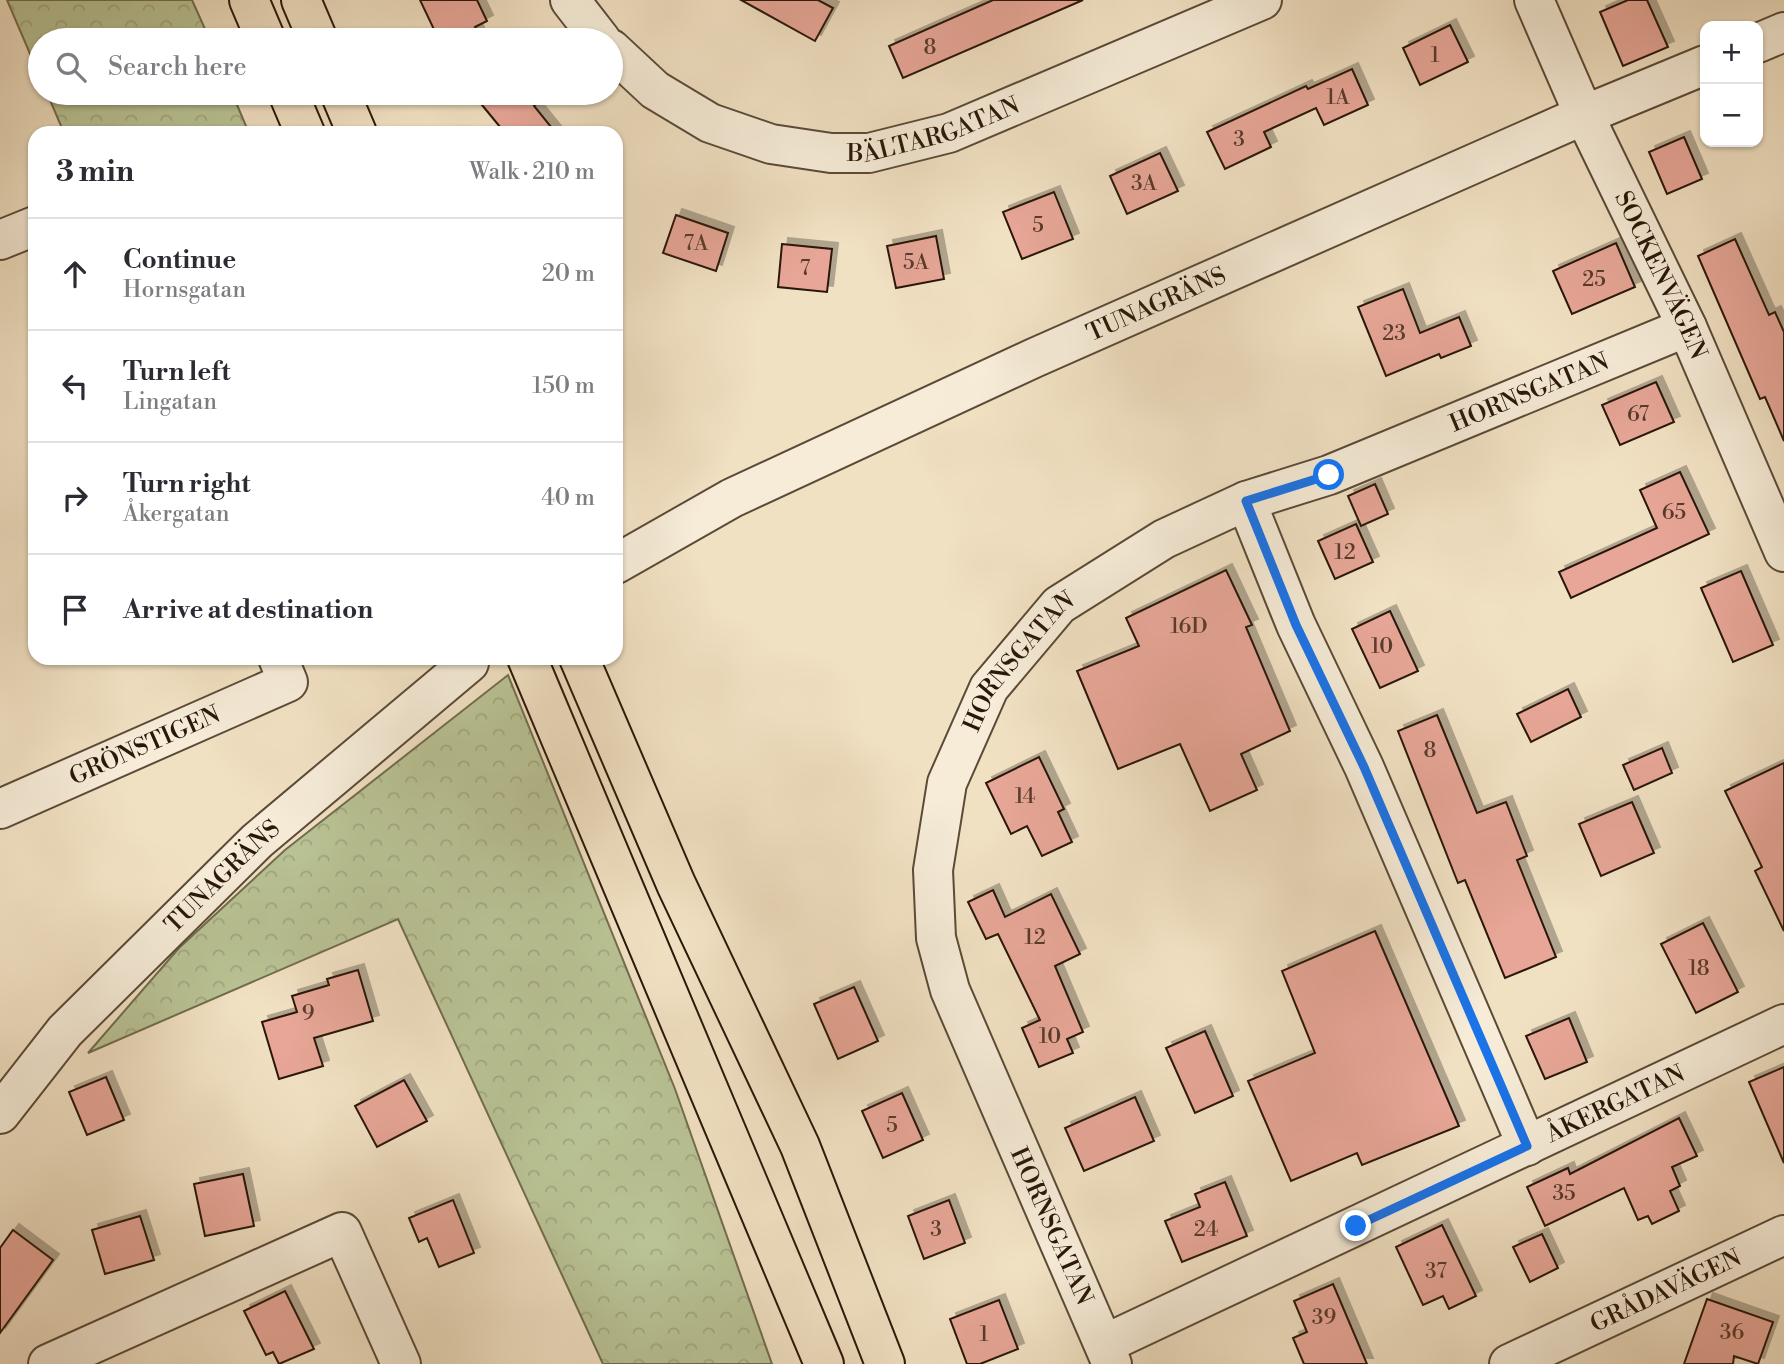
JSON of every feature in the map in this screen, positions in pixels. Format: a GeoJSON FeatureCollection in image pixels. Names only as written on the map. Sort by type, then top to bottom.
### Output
{"type":"FeatureCollection","features":[{"type":"Feature","properties":{"kind":"highway"},"geometry":{"type":"LineString","coordinates":[[249,0],[261,28]]}},
{"type":"Feature","properties":{"kind":"highway"},"geometry":{"type":"LineString","coordinates":[[301,0],[313,28]]}},
{"type":"Feature","properties":{"kind":"highway"},"geometry":{"type":"LineString","coordinates":[[293,105],[302,126]]}},
{"type":"Feature","properties":{"kind":"highway"},"geometry":{"type":"LineString","coordinates":[[345,105],[354,126]]}},
{"type":"Feature","properties":{"kind":"highway"},"geometry":{"type":"LineString","coordinates":[[530,665],[820,1359]]}},
{"type":"Feature","properties":{"kind":"highway"},"geometry":{"type":"LineString","coordinates":[[582,665],[676,884],[800,1146],[885,1364]]}},
{"type":"Feature","properties":{"kind":"street"},"geometry":{"type":"LineString","coordinates":[[570,0],[592,28]]}},
{"type":"Feature","properties":{"kind":"street","name":"BÄLTARGATAN"},"geometry":{"type":"LineString","coordinates":[[623,60],[655,90],[710,123],[771,145],[831,153],[869,153],[949,133],[1262,0]]}},
{"type":"Feature","properties":{"kind":"street","name":"SOCKENVÄGEN"},"geometry":{"type":"LineString","coordinates":[[1534,0],[1584,115],[1687,327],[1784,552]]}},
{"type":"Feature","properties":{"kind":"street"},"geometry":{"type":"LineString","coordinates":[[1763,41],[1784,32]]}},
{"type":"Feature","properties":{"kind":"street","name":"TUNAGRÄNS"},"geometry":{"type":"LineString","coordinates":[[623,560],[732,498],[1034,358],[1584,115],[1700,67]]}},
{"type":"Feature","properties":{"kind":"street"},"geometry":{"type":"LineString","coordinates":[[0,240],[28,229]]}},
{"type":"Feature","properties":{"kind":"street","name":"HORNSGATAN"},"geometry":{"type":"LineString","coordinates":[[1109,1354],[950,990],[936,938],[933,870],[947,783],[989,688],[1059,605],[1164,539],[1246,501],[1329,475],[1687,327]]}},
{"type":"Feature","properties":{"kind":"street"},"geometry":{"type":"LineString","coordinates":[[1246,501],[1296,625],[1364,767],[1527,1146]]}},
{"type":"Feature","properties":{"kind":"street","name":"TUNAGRÄNS"},"geometry":{"type":"LineString","coordinates":[[0,1114],[65,1031],[257,841],[467,665]]}},
{"type":"Feature","properties":{"kind":"street","name":"GRÖNSTIGEN"},"geometry":{"type":"LineString","coordinates":[[0,808],[283,670]]}},
{"type":"Feature","properties":{"kind":"street","name":"ÅKERGATAN"},"geometry":{"type":"LineString","coordinates":[[1109,1354],[1527,1146],[1784,1024]]}},
{"type":"Feature","properties":{"kind":"street"},"geometry":{"type":"LineString","coordinates":[[48,1364],[342,1232],[401,1364]]}},
{"type":"Feature","properties":{"kind":"street","name":"GRÅDAVÄGEN"},"geometry":{"type":"LineString","coordinates":[[1509,1364],[1784,1235]]}},
{"type":"Feature","properties":{"kind":"green space"},"geometry":{"type":"Polygon","coordinates":[[[7,0],[192,0],[205,28],[28,28],[28,49],[7,0]]]}},
{"type":"Feature","properties":{"kind":"green space"},"geometry":{"type":"Polygon","coordinates":[[[52,105],[237,105],[246,126],[61,126],[52,105]]]}},
{"type":"Feature","properties":{"kind":"green space"},"geometry":{"type":"Polygon","coordinates":[[[508,675],[675,1089],[772,1364],[603,1364],[398,919],[88,1053],[179,948],[285,850],[508,675]]]}},
{"type":"Feature","properties":{"kind":"building"},"geometry":{"type":"Polygon","coordinates":[[[420,0],[477,0],[487,21],[476,28],[433,28],[420,0]]]}},
{"type":"Feature","properties":{"kind":"building"},"geometry":{"type":"Polygon","coordinates":[[[741,0],[818,0],[833,8],[815,41],[741,0]]]}},
{"type":"Feature","properties":{"kind":"building"},"geometry":{"type":"Polygon","coordinates":[[[993,0],[1083,0],[903,78],[889,46],[993,0]]]}},
{"type":"Feature","properties":{"kind":"building"},"geometry":{"type":"Polygon","coordinates":[[[1628,0],[1647,0],[1668,47],[1623,66],[1600,12],[1628,0]]]}},
{"type":"Feature","properties":{"kind":"building"},"geometry":{"type":"Polygon","coordinates":[[[1450,25],[1468,62],[1420,85],[1403,48],[1450,25]]]}},
{"type":"Feature","properties":{"kind":"building"},"geometry":{"type":"Polygon","coordinates":[[[1352,69],[1368,105],[1324,125],[1316,108],[1264,132],[1271,147],[1225,169],[1207,132],[1306,86],[1308,89],[1352,69]]]}},
{"type":"Feature","properties":{"kind":"building"},"geometry":{"type":"Polygon","coordinates":[[[482,105],[535,105],[550,126],[499,126],[482,105]]]}},
{"type":"Feature","properties":{"kind":"building"},"geometry":{"type":"Polygon","coordinates":[[[1684,137],[1702,179],[1667,194],[1649,152],[1684,137]]]}},
{"type":"Feature","properties":{"kind":"building"},"geometry":{"type":"Polygon","coordinates":[[[1160,153],[1178,191],[1127,214],[1110,176],[1160,153]]]}},
{"type":"Feature","properties":{"kind":"building"},"geometry":{"type":"Polygon","coordinates":[[[1054,192],[1073,239],[1022,259],[1003,212],[1054,192]]]}},
{"type":"Feature","properties":{"kind":"building"},"geometry":{"type":"Polygon","coordinates":[[[676,215],[728,233],[716,271],[663,253],[676,215]]]}},
{"type":"Feature","properties":{"kind":"building"},"geometry":{"type":"Polygon","coordinates":[[[936,236],[944,279],[896,288],[887,246],[936,236]]]}},
{"type":"Feature","properties":{"kind":"building"},"geometry":{"type":"Polygon","coordinates":[[[1735,239],[1769,315],[1775,312],[1784,332],[1784,441],[1765,397],[1760,399],[1698,256],[1735,239]]]}},
{"type":"Feature","properties":{"kind":"building"},"geometry":{"type":"Polygon","coordinates":[[[1616,243],[1635,287],[1572,314],[1553,271],[1616,243]]]}},
{"type":"Feature","properties":{"kind":"building"},"geometry":{"type":"Polygon","coordinates":[[[782,244],[832,249],[827,292],[778,287],[782,244]]]}},
{"type":"Feature","properties":{"kind":"building"},"geometry":{"type":"Polygon","coordinates":[[[1403,289],[1420,333],[1459,317],[1471,346],[1441,358],[1439,354],[1386,376],[1358,307],[1403,289]]]}},
{"type":"Feature","properties":{"kind":"building"},"geometry":{"type":"Polygon","coordinates":[[[1656,382],[1674,422],[1620,445],[1602,405],[1656,382]]]}},
{"type":"Feature","properties":{"kind":"building"},"geometry":{"type":"Polygon","coordinates":[[[1680,472],[1709,534],[1571,598],[1559,572],[1657,528],[1640,490],[1680,472]]]}},
{"type":"Feature","properties":{"kind":"building"},"geometry":{"type":"Polygon","coordinates":[[[1375,484],[1388,514],[1361,526],[1348,496],[1375,484]]]}},
{"type":"Feature","properties":{"kind":"building"},"geometry":{"type":"Polygon","coordinates":[[[1356,524],[1373,562],[1335,579],[1318,541],[1356,524]]]}},
{"type":"Feature","properties":{"kind":"building"},"geometry":{"type":"Polygon","coordinates":[[[1226,570],[1252,625],[1246,627],[1290,731],[1241,754],[1257,790],[1210,811],[1180,744],[1118,769],[1077,671],[1139,646],[1126,618],[1226,570]]]}},
{"type":"Feature","properties":{"kind":"building"},"geometry":{"type":"Polygon","coordinates":[[[1741,571],[1773,645],[1733,662],[1701,588],[1741,571]]]}},
{"type":"Feature","properties":{"kind":"building"},"geometry":{"type":"Polygon","coordinates":[[[1390,611],[1418,671],[1380,688],[1352,629],[1390,611]]]}},
{"type":"Feature","properties":{"kind":"building"},"geometry":{"type":"Polygon","coordinates":[[[1568,689],[1581,717],[1531,742],[1517,714],[1568,689]]]}},
{"type":"Feature","properties":{"kind":"building"},"geometry":{"type":"Polygon","coordinates":[[[1437,715],[1477,813],[1506,802],[1527,856],[1517,860],[1556,957],[1505,978],[1465,880],[1458,883],[1398,731],[1437,715]]]}},
{"type":"Feature","properties":{"kind":"building"},"geometry":{"type":"Polygon","coordinates":[[[1662,748],[1672,773],[1634,790],[1623,765],[1662,748]]]}},
{"type":"Feature","properties":{"kind":"building"},"geometry":{"type":"Polygon","coordinates":[[[1039,757],[1064,809],[1058,812],[1072,842],[1042,856],[1027,826],[1011,834],[986,783],[1039,757]]]}},
{"type":"Feature","properties":{"kind":"building"},"geometry":{"type":"Polygon","coordinates":[[[1784,763],[1784,931],[1755,871],[1762,867],[1725,791],[1784,763]]]}},
{"type":"Feature","properties":{"kind":"building"},"geometry":{"type":"Polygon","coordinates":[[[1632,802],[1654,853],[1601,876],[1579,824],[1632,802]]]}},
{"type":"Feature","properties":{"kind":"building"},"geometry":{"type":"Polygon","coordinates":[[[993,890],[1005,917],[1051,894],[1080,954],[1055,966],[1083,1032],[1067,1039],[1073,1053],[1039,1067],[1022,1028],[1040,1020],[998,934],[986,939],[968,902],[993,890]]]}},
{"type":"Feature","properties":{"kind":"building"},"geometry":{"type":"Polygon","coordinates":[[[1703,923],[1738,992],[1696,1013],[1661,944],[1703,923]]]}},
{"type":"Feature","properties":{"kind":"building"},"geometry":{"type":"Polygon","coordinates":[[[1375,931],[1459,1126],[1362,1165],[1357,1153],[1291,1181],[1248,1081],[1315,1053],[1282,971],[1375,931]]]}},
{"type":"Feature","properties":{"kind":"building"},"geometry":{"type":"Polygon","coordinates":[[[358,970],[373,1021],[314,1038],[323,1066],[279,1079],[262,1022],[297,1012],[292,996],[329,985],[327,979],[358,970]]]}},
{"type":"Feature","properties":{"kind":"building"},"geometry":{"type":"Polygon","coordinates":[[[854,987],[878,1041],[838,1059],[814,1004],[854,987]]]}},
{"type":"Feature","properties":{"kind":"building"},"geometry":{"type":"Polygon","coordinates":[[[1569,1018],[1587,1062],[1545,1079],[1526,1036],[1569,1018]]]}},
{"type":"Feature","properties":{"kind":"building"},"geometry":{"type":"Polygon","coordinates":[[[1205,1031],[1233,1096],[1195,1113],[1166,1048],[1205,1031]]]}},
{"type":"Feature","properties":{"kind":"building"},"geometry":{"type":"Polygon","coordinates":[[[1784,1067],[1784,1163],[1749,1082],[1784,1067]]]}},
{"type":"Feature","properties":{"kind":"building"},"geometry":{"type":"Polygon","coordinates":[[[106,1077],[124,1120],[87,1135],[69,1092],[106,1077]]]}},
{"type":"Feature","properties":{"kind":"building"},"geometry":{"type":"Polygon","coordinates":[[[404,1080],[427,1121],[377,1147],[355,1106],[404,1080]]]}},
{"type":"Feature","properties":{"kind":"building"},"geometry":{"type":"Polygon","coordinates":[[[902,1093],[923,1140],[883,1158],[862,1111],[902,1093]]]}},
{"type":"Feature","properties":{"kind":"building"},"geometry":{"type":"Polygon","coordinates":[[[1135,1097],[1154,1141],[1084,1171],[1065,1128],[1135,1097]]]}},
{"type":"Feature","properties":{"kind":"building"},"geometry":{"type":"Polygon","coordinates":[[[1679,1118],[1697,1156],[1672,1167],[1680,1186],[1670,1191],[1679,1211],[1652,1224],[1648,1216],[1638,1220],[1624,1188],[1545,1226],[1527,1187],[1568,1168],[1570,1174],[1679,1118]]]}},
{"type":"Feature","properties":{"kind":"building"},"geometry":{"type":"Polygon","coordinates":[[[243,1174],[254,1226],[205,1236],[194,1184],[243,1174]]]}},
{"type":"Feature","properties":{"kind":"building"},"geometry":{"type":"Polygon","coordinates":[[[1225,1182],[1247,1236],[1182,1262],[1165,1221],[1200,1207],[1195,1194],[1225,1182]]]}},
{"type":"Feature","properties":{"kind":"building"},"geometry":{"type":"Polygon","coordinates":[[[453,1200],[474,1253],[439,1267],[427,1238],[419,1242],[409,1218],[453,1200]]]}},
{"type":"Feature","properties":{"kind":"building"},"geometry":{"type":"Polygon","coordinates":[[[949,1200],[965,1243],[924,1259],[908,1216],[949,1200]]]}},
{"type":"Feature","properties":{"kind":"building"},"geometry":{"type":"Polygon","coordinates":[[[140,1216],[154,1260],[105,1274],[92,1230],[140,1216]]]}},
{"type":"Feature","properties":{"kind":"building"},"geometry":{"type":"Polygon","coordinates":[[[1442,1225],[1476,1296],[1449,1309],[1443,1296],[1423,1305],[1396,1247],[1442,1225]]]}},
{"type":"Feature","properties":{"kind":"building"},"geometry":{"type":"Polygon","coordinates":[[[13,1230],[53,1260],[0,1333],[0,1248],[13,1230]]]}},
{"type":"Feature","properties":{"kind":"building"},"geometry":{"type":"Polygon","coordinates":[[[1542,1234],[1558,1268],[1530,1282],[1513,1247],[1542,1234]]]}},
{"type":"Feature","properties":{"kind":"building"},"geometry":{"type":"Polygon","coordinates":[[[1333,1284],[1367,1364],[1304,1364],[1293,1338],[1307,1332],[1294,1301],[1333,1284]]]}},
{"type":"Feature","properties":{"kind":"building"},"geometry":{"type":"Polygon","coordinates":[[[285,1291],[314,1349],[279,1364],[273,1352],[266,1355],[244,1311],[285,1291]]]}},
{"type":"Feature","properties":{"kind":"building"},"geometry":{"type":"Polygon","coordinates":[[[1707,1299],[1773,1322],[1758,1364],[1734,1356],[1733,1364],[1684,1364],[1707,1299]]]}},
{"type":"Feature","properties":{"kind":"building"},"geometry":{"type":"Polygon","coordinates":[[[999,1300],[1018,1349],[980,1364],[967,1364],[950,1319],[999,1300]]]}},
{"type":"Feature","properties":{"kind":"route"},"geometry":{"type":"LineString","coordinates":[[1329,475],[1246,501],[1296,625],[1364,767],[1527,1146],[1356,1226]]}}]}
